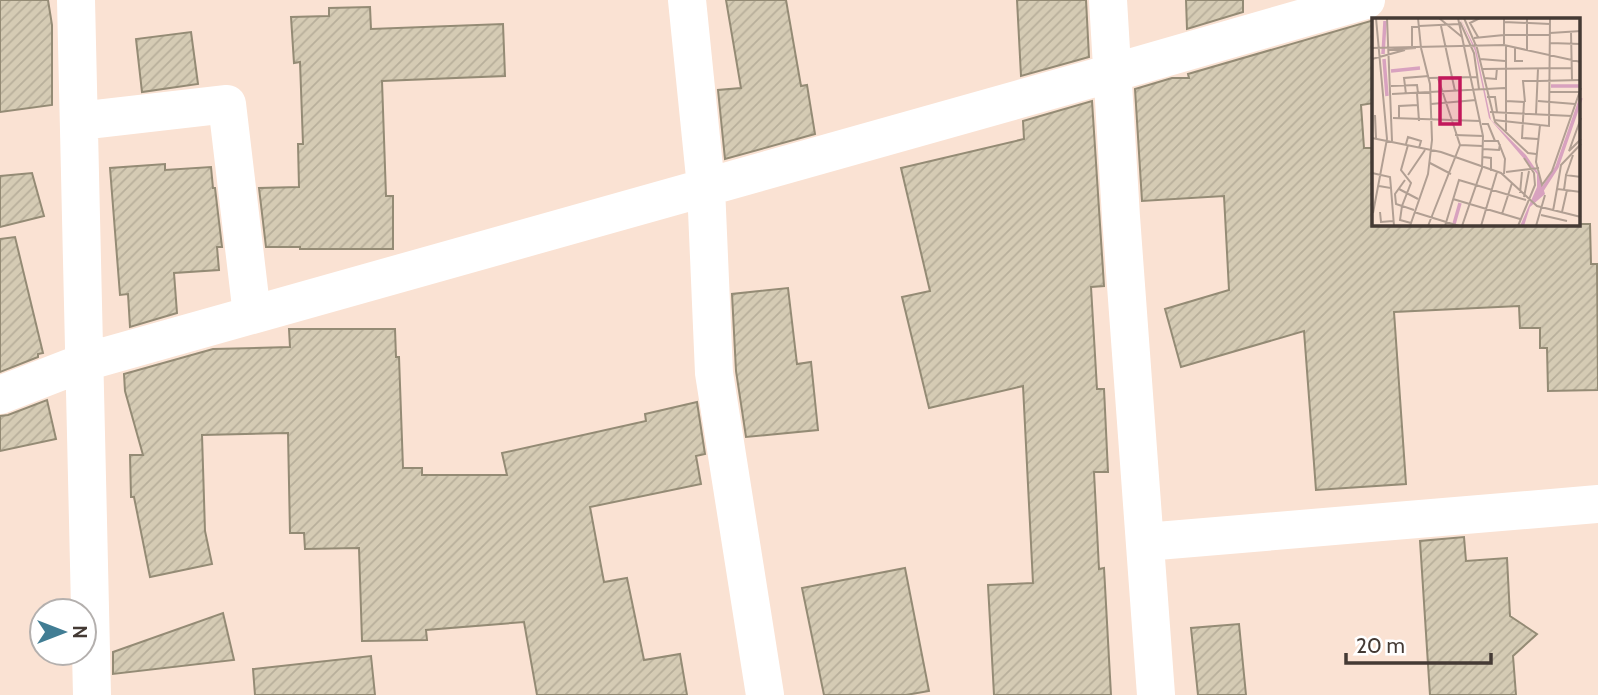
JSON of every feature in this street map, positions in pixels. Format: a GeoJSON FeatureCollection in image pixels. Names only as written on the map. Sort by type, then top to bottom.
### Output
{"type":"FeatureCollection","features":[{"type":"Feature","properties":{"kind":"street"},"geometry":{"type":"LineString","coordinates":[[76,0],[92,695]]}},
{"type":"Feature","properties":{"kind":"street"},"geometry":{"type":"LineString","coordinates":[[687,0],[706,187],[714,373],[765,695]]}},
{"type":"Feature","properties":{"kind":"street"},"geometry":{"type":"LineString","coordinates":[[1108,0],[1156,695]]}},
{"type":"Feature","properties":{"kind":"street"},"geometry":{"type":"LineString","coordinates":[[0,395],[85,362],[1366,0]]}},
{"type":"Feature","properties":{"kind":"street"},"geometry":{"type":"LineString","coordinates":[[79,121],[228,104],[252,315]]}},
{"type":"Feature","properties":{"kind":"street"},"geometry":{"type":"LineString","coordinates":[[1145,542],[1598,504]]}},
{"type":"Feature","properties":{"kind":"building"},"geometry":{"type":"Polygon","coordinates":[[[0,0],[48,0],[52,25],[52,105],[0,112],[0,0]]]}},
{"type":"Feature","properties":{"kind":"building"},"geometry":{"type":"Polygon","coordinates":[[[726,0],[786,0],[801,86],[807,85],[815,134],[725,159],[718,90],[741,88],[726,0]]]}},
{"type":"Feature","properties":{"kind":"building"},"geometry":{"type":"Polygon","coordinates":[[[1017,0],[1086,0],[1089,57],[1021,76],[1017,0]]]}},
{"type":"Feature","properties":{"kind":"building"},"geometry":{"type":"Polygon","coordinates":[[[1186,0],[1243,0],[1243,12],[1187,29],[1186,0]]]}},
{"type":"Feature","properties":{"kind":"building"},"geometry":{"type":"Polygon","coordinates":[[[370,7],[371,29],[503,24],[505,76],[382,81],[386,196],[393,196],[393,249],[266,247],[259,188],[299,187],[298,144],[303,144],[300,62],[294,63],[291,17],[329,16],[329,8],[370,7]]]}},
{"type":"Feature","properties":{"kind":"building"},"geometry":{"type":"Polygon","coordinates":[[[1372,21],[1372,103],[1361,105],[1364,148],[1372,148],[1372,226],[1590,224],[1591,264],[1597,264],[1598,390],[1548,391],[1547,348],[1540,348],[1540,328],[1520,328],[1519,306],[1394,312],[1406,484],[1316,490],[1304,331],[1181,367],[1165,309],[1229,290],[1224,196],[1142,201],[1135,89],[1172,78],[1189,78],[1188,74],[1372,21]]]}},
{"type":"Feature","properties":{"kind":"building"},"geometry":{"type":"Polygon","coordinates":[[[191,32],[198,84],[142,92],[136,39],[191,32]]]}},
{"type":"Feature","properties":{"kind":"building"},"geometry":{"type":"Polygon","coordinates":[[[1092,101],[1104,286],[1091,287],[1097,389],[1104,389],[1108,472],[1094,472],[1099,569],[1104,568],[1111,695],[994,695],[988,585],[1033,583],[1023,386],[929,408],[902,297],[930,291],[901,168],[1024,139],[1023,121],[1092,101]]]}},
{"type":"Feature","properties":{"kind":"building"},"geometry":{"type":"Polygon","coordinates":[[[165,164],[165,170],[211,167],[222,247],[217,247],[219,270],[174,273],[177,313],[130,327],[128,294],[120,295],[110,168],[165,164]]]}},
{"type":"Feature","properties":{"kind":"building"},"geometry":{"type":"Polygon","coordinates":[[[32,173],[44,216],[0,227],[0,176],[32,173]]]}},
{"type":"Feature","properties":{"kind":"building"},"geometry":{"type":"Polygon","coordinates":[[[15,237],[43,353],[0,372],[0,239],[15,237]]]}},
{"type":"Feature","properties":{"kind":"building"},"geometry":{"type":"Polygon","coordinates":[[[788,288],[797,364],[811,362],[818,430],[746,437],[736,371],[732,294],[788,288]]]}},
{"type":"Feature","properties":{"kind":"building"},"geometry":{"type":"Polygon","coordinates":[[[289,329],[395,329],[396,357],[399,357],[403,468],[422,468],[422,475],[507,475],[502,453],[646,421],[645,414],[697,402],[705,454],[696,456],[701,484],[590,507],[604,582],[627,578],[644,660],[680,654],[687,695],[537,695],[524,622],[426,630],[427,640],[362,641],[359,548],[305,549],[304,533],[290,533],[288,433],[202,435],[205,531],[212,564],[150,577],[134,497],[131,497],[130,455],[143,455],[125,391],[124,374],[213,349],[290,347],[289,329]]]}},
{"type":"Feature","properties":{"kind":"building"},"geometry":{"type":"Polygon","coordinates":[[[47,400],[56,439],[0,451],[0,416],[47,400]]]}},
{"type":"Feature","properties":{"kind":"building"},"geometry":{"type":"Polygon","coordinates":[[[1464,537],[1466,561],[1507,558],[1510,616],[1537,634],[1513,656],[1516,695],[1430,695],[1420,541],[1464,537]]]}},
{"type":"Feature","properties":{"kind":"building"},"geometry":{"type":"Polygon","coordinates":[[[905,568],[929,691],[906,695],[824,695],[802,588],[905,568]]]}},
{"type":"Feature","properties":{"kind":"building"},"geometry":{"type":"Polygon","coordinates":[[[223,613],[234,660],[113,674],[113,652],[223,613]]]}},
{"type":"Feature","properties":{"kind":"building"},"geometry":{"type":"Polygon","coordinates":[[[1239,624],[1246,695],[1198,695],[1191,628],[1239,624]]]}},
{"type":"Feature","properties":{"kind":"building"},"geometry":{"type":"Polygon","coordinates":[[[371,656],[375,695],[255,695],[253,669],[371,656]]]}}]}
